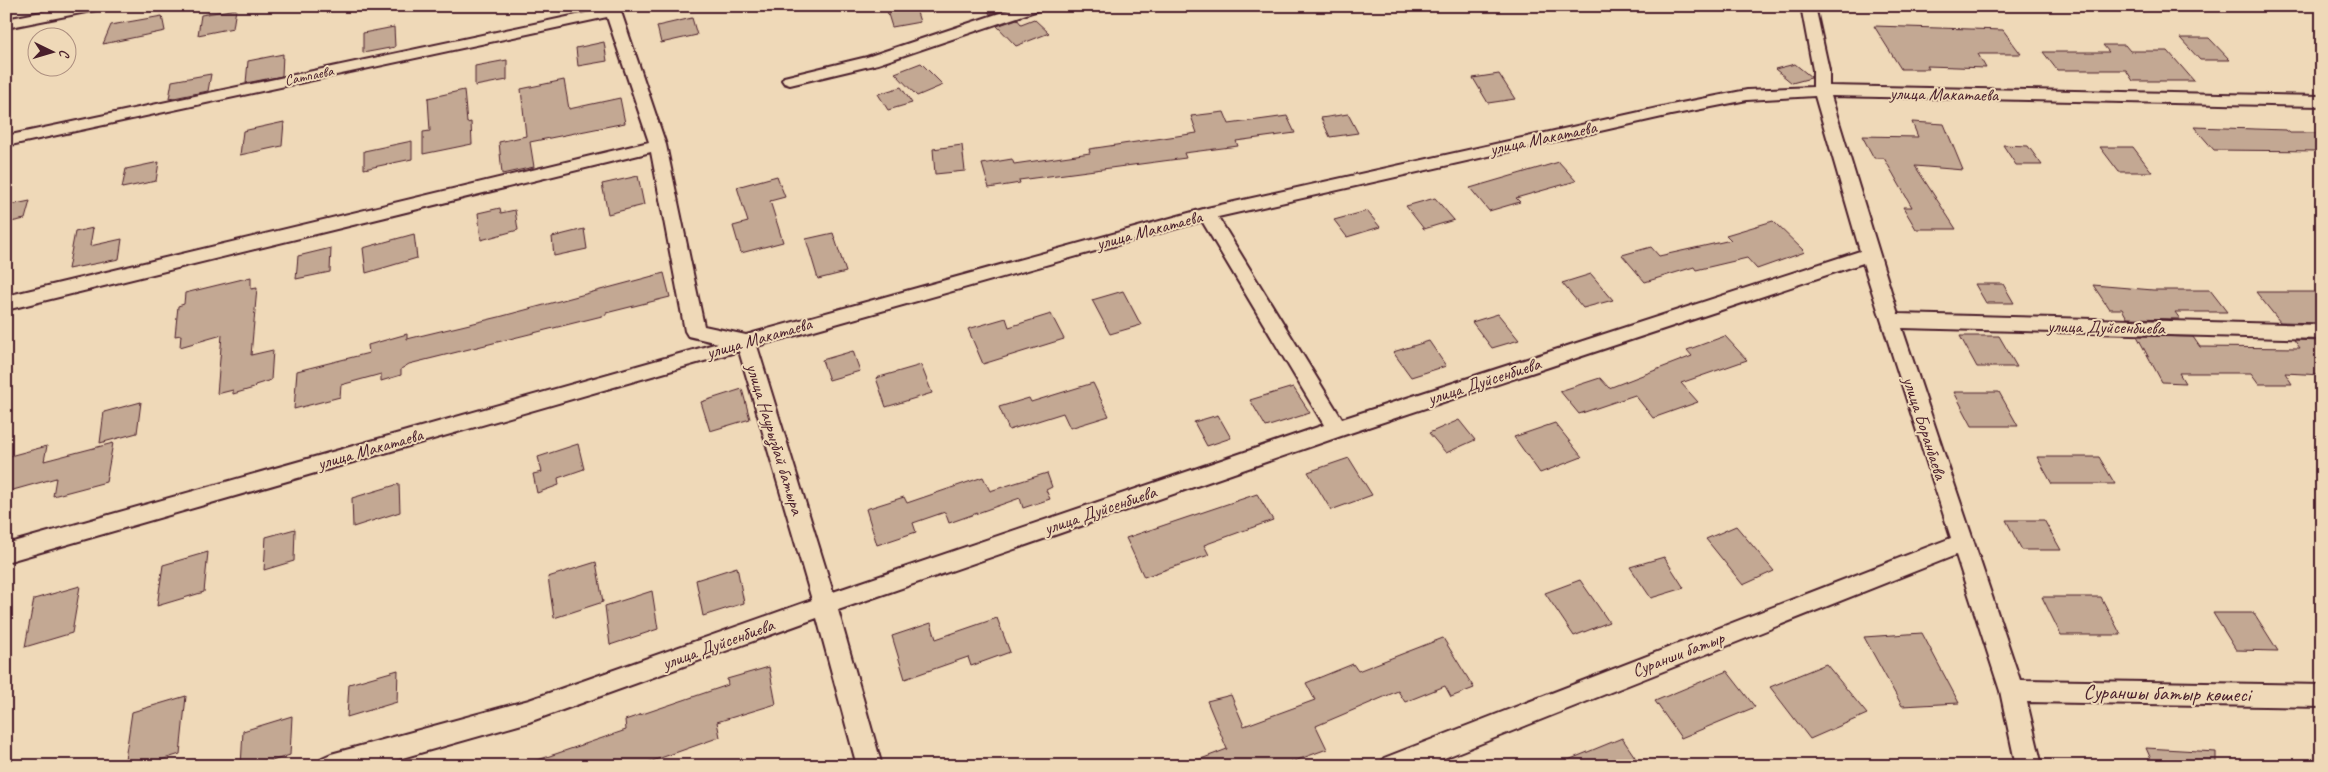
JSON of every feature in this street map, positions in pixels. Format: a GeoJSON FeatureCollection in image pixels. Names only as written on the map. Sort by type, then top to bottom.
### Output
{"type":"FeatureCollection","features":[{"type":"Feature","properties":{"kind":"street"},"geometry":{"type":"LineString","coordinates":[[6,24],[96,6]]}},
{"type":"Feature","properties":{"kind":"street"},"geometry":{"type":"LineString","coordinates":[[790,80],[872,61],[1036,6]]}},
{"type":"Feature","properties":{"kind":"street","name":"улица Боранбаева"},"geometry":{"type":"LineString","coordinates":[[1808,6],[1821,70],[1821,91],[1890,321],[2012,691],[2029,766]]}},
{"type":"Feature","properties":{"kind":"street","name":"Сатпаева"},"geometry":{"type":"LineString","coordinates":[[6,141],[611,9]]}},
{"type":"Feature","properties":{"kind":"street","name":"улица Наурызбай батыра"},"geometry":{"type":"LineString","coordinates":[[611,9],[658,145],[695,331],[746,342],[825,605],[870,766]]}},
{"type":"Feature","properties":{"kind":"street","name":"улица Макатаева"},"geometry":{"type":"LineString","coordinates":[[6,554],[746,342],[1207,214],[1671,110],[1747,95],[1821,91],[2322,101]]}},
{"type":"Feature","properties":{"kind":"street"},"geometry":{"type":"LineString","coordinates":[[6,302],[658,145]]}},
{"type":"Feature","properties":{"kind":"street"},"geometry":{"type":"LineString","coordinates":[[1207,214],[1337,429]]}},
{"type":"Feature","properties":{"kind":"street","name":"улица Дуйсенбиева"},"geometry":{"type":"LineString","coordinates":[[331,766],[529,711],[948,561],[1337,429],[1870,254]]}},
{"type":"Feature","properties":{"kind":"street","name":"улица Дуйсенбиева"},"geometry":{"type":"LineString","coordinates":[[1890,321],[2322,332]]}},
{"type":"Feature","properties":{"kind":"street","name":"Суранши батыр"},"geometry":{"type":"LineString","coordinates":[[1393,766],[1963,543]]}},
{"type":"Feature","properties":{"kind":"street","name":"Сураншы батыр көшесі"},"geometry":{"type":"LineString","coordinates":[[2012,691],[2322,696]]}},
{"type":"Feature","properties":{"kind":"building"},"geometry":{"type":"Polygon","coordinates":[[[915,6],[920,22],[892,27],[887,11],[915,6]]]}},
{"type":"Feature","properties":{"kind":"building"},"geometry":{"type":"Polygon","coordinates":[[[985,6],[1009,6],[1010,8],[990,14],[985,6]]]}},
{"type":"Feature","properties":{"kind":"building"},"geometry":{"type":"Polygon","coordinates":[[[236,9],[233,28],[198,35],[201,15],[236,9]]]}},
{"type":"Feature","properties":{"kind":"building"},"geometry":{"type":"Polygon","coordinates":[[[162,16],[165,31],[103,44],[111,25],[162,16]]]}},
{"type":"Feature","properties":{"kind":"building"},"geometry":{"type":"Polygon","coordinates":[[[692,18],[697,35],[661,43],[657,26],[692,18]]]}},
{"type":"Feature","properties":{"kind":"building"},"geometry":{"type":"Polygon","coordinates":[[[1017,19],[1021,24],[1034,19],[1049,33],[1016,46],[997,26],[1017,19]]]}},
{"type":"Feature","properties":{"kind":"building"},"geometry":{"type":"Polygon","coordinates":[[[1874,26],[2003,30],[2021,54],[1978,54],[1986,68],[1927,66],[1929,69],[1901,69],[1874,26]]]}},
{"type":"Feature","properties":{"kind":"building"},"geometry":{"type":"Polygon","coordinates":[[[394,27],[395,47],[363,53],[363,33],[394,27]]]}},
{"type":"Feature","properties":{"kind":"building"},"geometry":{"type":"Polygon","coordinates":[[[2180,38],[2209,38],[2230,60],[2200,60],[2180,38]]]}},
{"type":"Feature","properties":{"kind":"building"},"geometry":{"type":"Polygon","coordinates":[[[604,42],[607,61],[578,66],[576,48],[604,42]]]}},
{"type":"Feature","properties":{"kind":"building"},"geometry":{"type":"Polygon","coordinates":[[[2103,45],[2125,45],[2130,51],[2168,51],[2194,81],[2133,81],[2126,70],[2057,70],[2043,52],[2109,52],[2103,45]]]}},
{"type":"Feature","properties":{"kind":"building"},"geometry":{"type":"Polygon","coordinates":[[[283,54],[282,76],[246,83],[248,61],[283,54]]]}},
{"type":"Feature","properties":{"kind":"building"},"geometry":{"type":"Polygon","coordinates":[[[507,60],[507,80],[475,86],[475,66],[507,60]]]}},
{"type":"Feature","properties":{"kind":"building"},"geometry":{"type":"Polygon","coordinates":[[[921,63],[943,85],[917,96],[895,73],[921,63]]]}},
{"type":"Feature","properties":{"kind":"building"},"geometry":{"type":"Polygon","coordinates":[[[1795,64],[1811,78],[1792,83],[1775,69],[1795,64]]]}},
{"type":"Feature","properties":{"kind":"building"},"geometry":{"type":"Polygon","coordinates":[[[211,74],[208,91],[169,99],[172,81],[211,74]]]}},
{"type":"Feature","properties":{"kind":"building"},"geometry":{"type":"Polygon","coordinates":[[[1499,74],[1515,99],[1488,103],[1473,78],[1499,74]]]}},
{"type":"Feature","properties":{"kind":"building"},"geometry":{"type":"Polygon","coordinates":[[[564,80],[569,109],[620,98],[625,123],[530,142],[534,167],[502,174],[499,142],[526,136],[521,89],[564,80]]]}},
{"type":"Feature","properties":{"kind":"building"},"geometry":{"type":"Polygon","coordinates":[[[901,87],[912,103],[888,110],[878,94],[901,87]]]}},
{"type":"Feature","properties":{"kind":"building"},"geometry":{"type":"Polygon","coordinates":[[[464,90],[467,123],[471,122],[472,144],[423,154],[423,132],[430,131],[428,98],[464,90]]]}},
{"type":"Feature","properties":{"kind":"building"},"geometry":{"type":"Polygon","coordinates":[[[1224,112],[1229,124],[1287,116],[1295,133],[1236,141],[1238,146],[1184,153],[1186,158],[1019,180],[1020,183],[989,188],[982,164],[1012,159],[1014,164],[1090,153],[1089,149],[1197,133],[1191,116],[1224,112]]]}},
{"type":"Feature","properties":{"kind":"building"},"geometry":{"type":"Polygon","coordinates":[[[1348,114],[1358,133],[1330,137],[1321,118],[1348,114]]]}},
{"type":"Feature","properties":{"kind":"building"},"geometry":{"type":"Polygon","coordinates":[[[284,122],[282,146],[240,155],[243,131],[284,122]]]}},
{"type":"Feature","properties":{"kind":"building"},"geometry":{"type":"Polygon","coordinates":[[[1912,122],[1944,124],[1963,170],[1915,166],[1956,229],[1916,229],[1903,207],[1912,207],[1884,158],[1874,158],[1862,136],[1918,137],[1912,122]]]}},
{"type":"Feature","properties":{"kind":"building"},"geometry":{"type":"Polygon","coordinates":[[[2194,127],[2322,133],[2322,151],[2214,150],[2194,127]]]}},
{"type":"Feature","properties":{"kind":"building"},"geometry":{"type":"Polygon","coordinates":[[[412,141],[412,159],[364,169],[364,151],[412,141]]]}},
{"type":"Feature","properties":{"kind":"building"},"geometry":{"type":"Polygon","coordinates":[[[962,145],[965,171],[935,174],[933,149],[962,145]]]}},
{"type":"Feature","properties":{"kind":"building"},"geometry":{"type":"Polygon","coordinates":[[[2003,145],[2028,146],[2042,165],[2016,165],[2003,145]]]}},
{"type":"Feature","properties":{"kind":"building"},"geometry":{"type":"Polygon","coordinates":[[[2100,147],[2133,147],[2152,172],[2119,172],[2100,147]]]}},
{"type":"Feature","properties":{"kind":"building"},"geometry":{"type":"Polygon","coordinates":[[[159,162],[156,181],[122,188],[126,169],[159,162]]]}},
{"type":"Feature","properties":{"kind":"building"},"geometry":{"type":"Polygon","coordinates":[[[1559,162],[1576,181],[1516,198],[1520,202],[1489,211],[1470,188],[1559,162]]]}},
{"type":"Feature","properties":{"kind":"building"},"geometry":{"type":"Polygon","coordinates":[[[638,176],[644,205],[608,214],[602,184],[638,176]]]}},
{"type":"Feature","properties":{"kind":"building"},"geometry":{"type":"Polygon","coordinates":[[[777,176],[785,197],[770,201],[783,242],[741,253],[733,226],[748,222],[737,187],[777,176]]]}},
{"type":"Feature","properties":{"kind":"building"},"geometry":{"type":"Polygon","coordinates":[[[1435,198],[1454,220],[1424,229],[1406,206],[1435,198]]]}},
{"type":"Feature","properties":{"kind":"building"},"geometry":{"type":"Polygon","coordinates":[[[30,201],[25,219],[6,223],[6,206],[30,201]]]}},
{"type":"Feature","properties":{"kind":"building"},"geometry":{"type":"Polygon","coordinates":[[[500,208],[501,213],[515,210],[518,230],[481,240],[478,213],[500,208]]]}},
{"type":"Feature","properties":{"kind":"building"},"geometry":{"type":"Polygon","coordinates":[[[1367,211],[1380,227],[1347,237],[1334,220],[1367,211]]]}},
{"type":"Feature","properties":{"kind":"building"},"geometry":{"type":"Polygon","coordinates":[[[1773,221],[1805,252],[1757,269],[1747,258],[1696,270],[1694,267],[1645,282],[1622,255],[1651,247],[1659,256],[1731,240],[1726,235],[1773,221]]]}},
{"type":"Feature","properties":{"kind":"building"},"geometry":{"type":"Polygon","coordinates":[[[93,228],[90,246],[122,239],[119,259],[68,269],[75,232],[93,228]]]}},
{"type":"Feature","properties":{"kind":"building"},"geometry":{"type":"Polygon","coordinates":[[[584,229],[587,249],[554,256],[552,237],[584,229]]]}},
{"type":"Feature","properties":{"kind":"building"},"geometry":{"type":"Polygon","coordinates":[[[833,233],[846,272],[818,279],[806,239],[833,233]]]}},
{"type":"Feature","properties":{"kind":"building"},"geometry":{"type":"Polygon","coordinates":[[[414,234],[417,258],[366,273],[363,248],[414,234]]]}},
{"type":"Feature","properties":{"kind":"building"},"geometry":{"type":"Polygon","coordinates":[[[331,248],[330,272],[296,279],[298,256],[331,248]]]}},
{"type":"Feature","properties":{"kind":"building"},"geometry":{"type":"Polygon","coordinates":[[[664,273],[670,297],[606,313],[606,315],[409,364],[401,369],[401,375],[381,381],[381,374],[341,385],[340,397],[294,409],[297,371],[369,353],[368,345],[407,334],[407,339],[499,317],[664,273]]]}},
{"type":"Feature","properties":{"kind":"building"},"geometry":{"type":"Polygon","coordinates":[[[1591,274],[1613,300],[1583,308],[1562,283],[1591,274]]]}},
{"type":"Feature","properties":{"kind":"building"},"geometry":{"type":"Polygon","coordinates":[[[251,277],[251,289],[257,288],[251,355],[273,350],[271,380],[255,385],[254,388],[233,394],[233,390],[217,394],[222,335],[180,347],[181,335],[175,336],[178,306],[184,304],[185,293],[251,277]]]}},
{"type":"Feature","properties":{"kind":"building"},"geometry":{"type":"Polygon","coordinates":[[[1975,284],[2003,284],[2014,303],[1986,303],[1975,284]]]}},
{"type":"Feature","properties":{"kind":"building"},"geometry":{"type":"Polygon","coordinates":[[[2093,285],[2153,290],[2210,290],[2227,312],[2175,312],[2180,319],[2127,318],[2122,309],[2109,309],[2093,285]]]}},
{"type":"Feature","properties":{"kind":"building"},"geometry":{"type":"Polygon","coordinates":[[[1123,291],[1141,325],[1110,334],[1092,300],[1123,291]]]}},
{"type":"Feature","properties":{"kind":"building"},"geometry":{"type":"Polygon","coordinates":[[[2256,292],[2322,292],[2322,323],[2280,322],[2256,292]]]}},
{"type":"Feature","properties":{"kind":"building"},"geometry":{"type":"Polygon","coordinates":[[[1051,314],[1064,339],[983,364],[968,329],[1006,318],[1009,327],[1051,314]]]}},
{"type":"Feature","properties":{"kind":"building"},"geometry":{"type":"Polygon","coordinates":[[[1498,314],[1519,340],[1492,348],[1472,322],[1498,314]]]}},
{"type":"Feature","properties":{"kind":"building"},"geometry":{"type":"Polygon","coordinates":[[[1725,336],[1747,360],[1681,383],[1698,402],[1653,418],[1635,395],[1579,414],[1560,391],[1600,378],[1609,388],[1692,356],[1687,350],[1725,336]]]}},
{"type":"Feature","properties":{"kind":"building"},"geometry":{"type":"Polygon","coordinates":[[[1960,336],[1999,336],[2017,367],[1977,367],[1960,336]]]}},
{"type":"Feature","properties":{"kind":"building"},"geometry":{"type":"Polygon","coordinates":[[[2137,336],[2193,337],[2200,347],[2300,348],[2294,340],[2322,341],[2322,375],[2285,373],[2292,384],[2259,384],[2251,373],[2179,373],[2185,383],[2162,382],[2137,336]]]}},
{"type":"Feature","properties":{"kind":"building"},"geometry":{"type":"Polygon","coordinates":[[[1429,341],[1446,366],[1411,377],[1393,352],[1429,341]]]}},
{"type":"Feature","properties":{"kind":"building"},"geometry":{"type":"Polygon","coordinates":[[[853,351],[860,371],[829,380],[822,360],[853,351]]]}},
{"type":"Feature","properties":{"kind":"building"},"geometry":{"type":"Polygon","coordinates":[[[921,365],[932,393],[886,407],[876,378],[921,365]]]}},
{"type":"Feature","properties":{"kind":"building"},"geometry":{"type":"Polygon","coordinates":[[[1093,383],[1109,416],[1070,428],[1063,413],[1009,430],[999,407],[1029,398],[1031,402],[1093,383]]]}},
{"type":"Feature","properties":{"kind":"building"},"geometry":{"type":"Polygon","coordinates":[[[1293,387],[1310,413],[1266,427],[1250,400],[1293,387]]]}},
{"type":"Feature","properties":{"kind":"building"},"geometry":{"type":"Polygon","coordinates":[[[742,389],[750,419],[710,431],[701,402],[742,389]]]}},
{"type":"Feature","properties":{"kind":"building"},"geometry":{"type":"Polygon","coordinates":[[[1954,392],[1999,392],[2018,426],[1972,426],[1954,392]]]}},
{"type":"Feature","properties":{"kind":"building"},"geometry":{"type":"Polygon","coordinates":[[[141,402],[137,433],[100,443],[104,412],[141,402]]]}},
{"type":"Feature","properties":{"kind":"building"},"geometry":{"type":"Polygon","coordinates":[[[1218,415],[1231,438],[1207,446],[1194,422],[1218,415]]]}},
{"type":"Feature","properties":{"kind":"building"},"geometry":{"type":"Polygon","coordinates":[[[1459,420],[1475,440],[1446,453],[1429,433],[1459,420]]]}},
{"type":"Feature","properties":{"kind":"building"},"geometry":{"type":"Polygon","coordinates":[[[1555,423],[1582,457],[1540,473],[1514,437],[1555,423]]]}},
{"type":"Feature","properties":{"kind":"building"},"geometry":{"type":"Polygon","coordinates":[[[113,443],[106,482],[53,496],[56,478],[6,492],[6,457],[47,446],[44,461],[113,443]]]}},
{"type":"Feature","properties":{"kind":"building"},"geometry":{"type":"Polygon","coordinates":[[[578,444],[584,469],[558,478],[559,485],[537,493],[533,474],[542,472],[538,457],[578,444]]]}},
{"type":"Feature","properties":{"kind":"building"},"geometry":{"type":"Polygon","coordinates":[[[2037,457],[2099,457],[2115,484],[2052,484],[2037,457]]]}},
{"type":"Feature","properties":{"kind":"building"},"geometry":{"type":"Polygon","coordinates":[[[1349,458],[1372,495],[1331,510],[1308,472],[1349,458]]]}},
{"type":"Feature","properties":{"kind":"building"},"geometry":{"type":"Polygon","coordinates":[[[1047,473],[1052,487],[1046,490],[1050,499],[1023,508],[1020,498],[949,523],[945,512],[913,523],[916,532],[877,545],[866,509],[904,497],[907,503],[983,477],[990,491],[1047,473]]]}},
{"type":"Feature","properties":{"kind":"building"},"geometry":{"type":"Polygon","coordinates":[[[399,484],[400,512],[353,527],[352,498],[399,484]]]}},
{"type":"Feature","properties":{"kind":"building"},"geometry":{"type":"Polygon","coordinates":[[[1257,494],[1273,520],[1204,545],[1209,555],[1144,577],[1126,538],[1257,494]]]}},
{"type":"Feature","properties":{"kind":"building"},"geometry":{"type":"Polygon","coordinates":[[[2006,520],[2044,520],[2061,550],[2022,550],[2006,520]]]}},
{"type":"Feature","properties":{"kind":"building"},"geometry":{"type":"Polygon","coordinates":[[[1736,526],[1774,571],[1743,585],[1706,539],[1736,526]]]}},
{"type":"Feature","properties":{"kind":"building"},"geometry":{"type":"Polygon","coordinates":[[[295,529],[294,561],[264,570],[266,537],[295,529]]]}},
{"type":"Feature","properties":{"kind":"building"},"geometry":{"type":"Polygon","coordinates":[[[208,552],[204,592],[157,606],[163,565],[208,552]]]}},
{"type":"Feature","properties":{"kind":"building"},"geometry":{"type":"Polygon","coordinates":[[[1664,557],[1684,588],[1651,598],[1630,567],[1664,557]]]}},
{"type":"Feature","properties":{"kind":"building"},"geometry":{"type":"Polygon","coordinates":[[[596,562],[603,602],[554,618],[548,577],[596,562]]]}},
{"type":"Feature","properties":{"kind":"building"},"geometry":{"type":"Polygon","coordinates":[[[737,567],[744,603],[703,616],[696,580],[737,567]]]}},
{"type":"Feature","properties":{"kind":"building"},"geometry":{"type":"Polygon","coordinates":[[[1580,580],[1609,622],[1574,636],[1545,593],[1580,580]]]}},
{"type":"Feature","properties":{"kind":"building"},"geometry":{"type":"Polygon","coordinates":[[[80,586],[72,633],[25,647],[34,599],[80,586]]]}},
{"type":"Feature","properties":{"kind":"building"},"geometry":{"type":"Polygon","coordinates":[[[652,591],[658,629],[610,645],[605,606],[652,591]]]}},
{"type":"Feature","properties":{"kind":"building"},"geometry":{"type":"Polygon","coordinates":[[[2042,597],[2101,597],[2121,635],[2061,635],[2042,597]]]}},
{"type":"Feature","properties":{"kind":"building"},"geometry":{"type":"Polygon","coordinates":[[[2213,613],[2254,613],[2278,651],[2236,650],[2213,613]]]}},
{"type":"Feature","properties":{"kind":"building"},"geometry":{"type":"Polygon","coordinates":[[[997,618],[1010,652],[971,666],[968,657],[905,679],[892,636],[931,623],[936,639],[997,618]]]}},
{"type":"Feature","properties":{"kind":"building"},"geometry":{"type":"Polygon","coordinates":[[[1922,633],[1959,703],[1902,706],[1864,637],[1922,633]]]}},
{"type":"Feature","properties":{"kind":"building"},"geometry":{"type":"Polygon","coordinates":[[[1443,638],[1474,688],[1451,697],[1445,686],[1405,702],[1398,691],[1316,726],[1327,749],[1281,766],[1188,766],[1188,764],[1227,749],[1207,701],[1231,695],[1244,726],[1315,700],[1306,683],[1353,664],[1358,671],[1443,638]]]}},
{"type":"Feature","properties":{"kind":"building"},"geometry":{"type":"Polygon","coordinates":[[[1826,664],[1867,714],[1810,739],[1770,687],[1826,664]]]}},
{"type":"Feature","properties":{"kind":"building"},"geometry":{"type":"Polygon","coordinates":[[[769,667],[776,704],[717,722],[720,737],[638,766],[530,766],[529,763],[626,730],[625,720],[728,685],[727,679],[769,667]]]}},
{"type":"Feature","properties":{"kind":"building"},"geometry":{"type":"Polygon","coordinates":[[[398,670],[397,702],[347,717],[349,684],[398,670]]]}},
{"type":"Feature","properties":{"kind":"building"},"geometry":{"type":"Polygon","coordinates":[[[1727,671],[1755,707],[1681,738],[1655,701],[1727,671]]]}},
{"type":"Feature","properties":{"kind":"building"},"geometry":{"type":"Polygon","coordinates":[[[186,696],[180,754],[142,766],[124,766],[132,712],[186,696]]]}},
{"type":"Feature","properties":{"kind":"building"},"geometry":{"type":"Polygon","coordinates":[[[292,716],[290,755],[257,766],[241,766],[243,731],[292,716]]]}},
{"type":"Feature","properties":{"kind":"building"},"geometry":{"type":"Polygon","coordinates":[[[1622,738],[1641,766],[1556,766],[1556,765],[1622,738]]]}},
{"type":"Feature","properties":{"kind":"building"},"geometry":{"type":"Polygon","coordinates":[[[2146,748],[2216,752],[2216,766],[2154,766],[2146,748]]]}}]}
